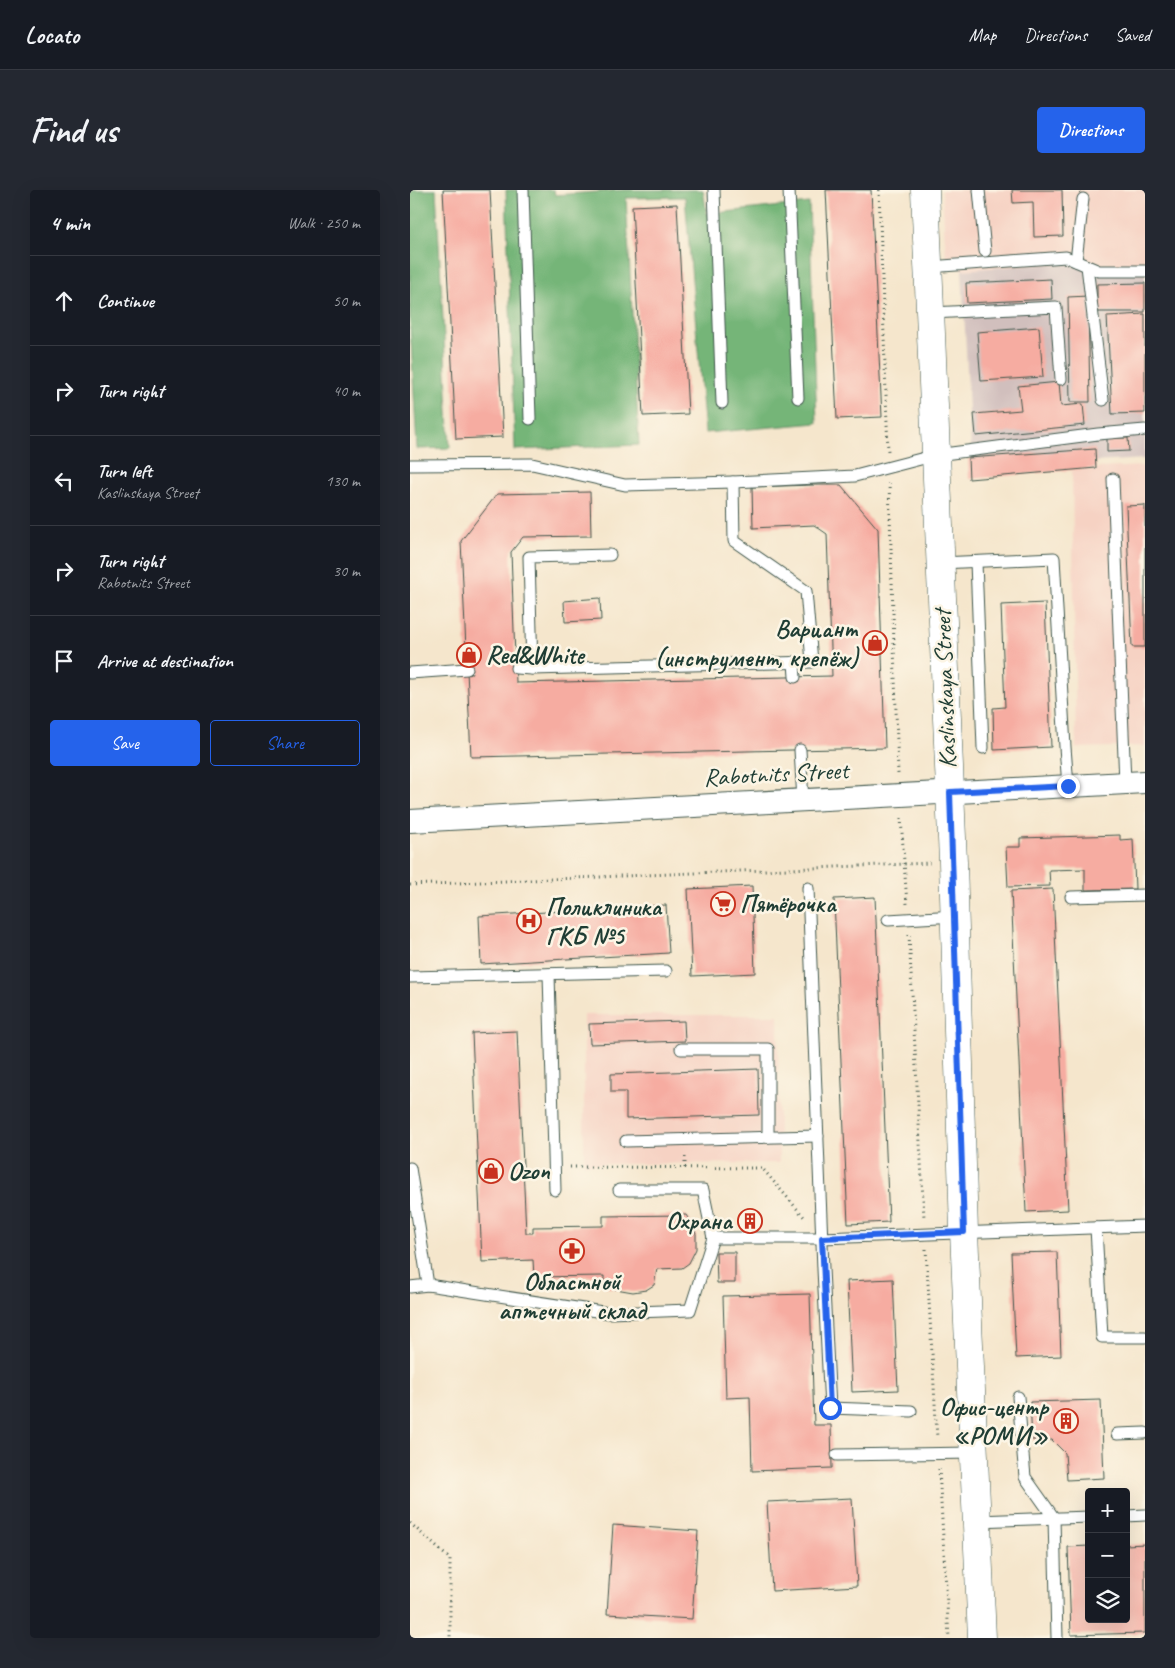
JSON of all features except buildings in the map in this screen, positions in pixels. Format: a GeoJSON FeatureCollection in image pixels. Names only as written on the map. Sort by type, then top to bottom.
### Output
{"type":"FeatureCollection","features":[{"type":"Feature","properties":{"kind":"main road","name":"Kaslinskaya Street"},"geometry":{"type":"LineString","coordinates":[[925,190],[953,862],[964,1232],[982,1638]]}},
{"type":"Feature","properties":{"kind":"street","name":"Rabotnits Street"},"geometry":{"type":"LineString","coordinates":[[410,821],[1135,782]]}},
{"type":"Feature","properties":{"kind":"lane"},"geometry":{"type":"LineString","coordinates":[[523,190],[530,419]]}},
{"type":"Feature","properties":{"kind":"lane"},"geometry":{"type":"LineString","coordinates":[[714,190],[722,403]]}},
{"type":"Feature","properties":{"kind":"lane"},"geometry":{"type":"LineString","coordinates":[[788,190],[798,398]]}},
{"type":"Feature","properties":{"kind":"lane"},"geometry":{"type":"LineString","coordinates":[[980,190],[985,251]]}},
{"type":"Feature","properties":{"kind":"lane"},"geometry":{"type":"LineString","coordinates":[[1083,199],[1081,264],[1103,400]]}},
{"type":"Feature","properties":{"kind":"lane"},"geometry":{"type":"LineString","coordinates":[[929,267],[1066,257],[1099,272],[1145,271]]}},
{"type":"Feature","properties":{"kind":"lane"},"geometry":{"type":"LineString","coordinates":[[931,313],[1056,307],[1061,379]]}},
{"type":"Feature","properties":{"kind":"lane"},"geometry":{"type":"LineString","coordinates":[[410,465],[532,464],[625,485],[733,482],[855,476],[936,455],[1098,434],[1145,430]]}},
{"type":"Feature","properties":{"kind":"lane"},"geometry":{"type":"LineString","coordinates":[[1114,479],[1135,782]]}},
{"type":"Feature","properties":{"kind":"lane"},"geometry":{"type":"LineString","coordinates":[[516,668],[812,662],[806,591],[734,541],[733,482]]}},
{"type":"Feature","properties":{"kind":"lane"},"geometry":{"type":"LineString","coordinates":[[532,669],[529,556],[610,555]]}},
{"type":"Feature","properties":{"kind":"lane"},"geometry":{"type":"LineString","coordinates":[[940,563],[1054,558],[1064,747],[1068,786]]}},
{"type":"Feature","properties":{"kind":"lane"},"geometry":{"type":"LineString","coordinates":[[976,562],[983,748]]}},
{"type":"Feature","properties":{"kind":"lane"},"geometry":{"type":"LineString","coordinates":[[794,662],[795,677]]}},
{"type":"Feature","properties":{"kind":"lane"},"geometry":{"type":"LineString","coordinates":[[410,673],[467,669]]}},
{"type":"Feature","properties":{"kind":"lane"},"geometry":{"type":"LineString","coordinates":[[800,750],[803,800]]}},
{"type":"Feature","properties":{"kind":"lane"},"geometry":{"type":"LineString","coordinates":[[808,888],[830,1408],[910,1411]]}},
{"type":"Feature","properties":{"kind":"lane"},"geometry":{"type":"LineString","coordinates":[[1071,897],[1145,895]]}},
{"type":"Feature","properties":{"kind":"lane"},"geometry":{"type":"LineString","coordinates":[[888,920],[955,916]]}},
{"type":"Feature","properties":{"kind":"lane"},"geometry":{"type":"LineString","coordinates":[[410,977],[666,971]]}},
{"type":"Feature","properties":{"kind":"lane"},"geometry":{"type":"LineString","coordinates":[[549,974],[555,1190]]}},
{"type":"Feature","properties":{"kind":"lane"},"geometry":{"type":"LineString","coordinates":[[681,1049],[768,1049],[768,1137]]}},
{"type":"Feature","properties":{"kind":"lane"},"geometry":{"type":"LineString","coordinates":[[626,1141],[818,1136]]}},
{"type":"Feature","properties":{"kind":"lane"},"geometry":{"type":"LineString","coordinates":[[410,1168],[428,1285]]}},
{"type":"Feature","properties":{"kind":"lane"},"geometry":{"type":"LineString","coordinates":[[410,1287],[428,1285],[609,1313],[690,1310],[713,1238],[703,1190],[619,1190]]}},
{"type":"Feature","properties":{"kind":"lane"},"geometry":{"type":"LineString","coordinates":[[713,1238],[822,1238],[1145,1226]]}},
{"type":"Feature","properties":{"kind":"lane"},"geometry":{"type":"LineString","coordinates":[[1096,1228],[1102,1338],[1145,1337]]}},
{"type":"Feature","properties":{"kind":"lane"},"geometry":{"type":"LineString","coordinates":[[1018,1397],[1025,1477],[1054,1518],[1057,1638]]}},
{"type":"Feature","properties":{"kind":"lane"},"geometry":{"type":"LineString","coordinates":[[1116,1434],[1145,1434]]}},
{"type":"Feature","properties":{"kind":"lane"},"geometry":{"type":"LineString","coordinates":[[837,1455],[974,1453]]}},
{"type":"Feature","properties":{"kind":"lane"},"geometry":{"type":"LineString","coordinates":[[1130,1516],[1145,1515]]}},
{"type":"Feature","properties":{"kind":"lane"},"geometry":{"type":"LineString","coordinates":[[977,1521],[1085,1517]]}},
{"type":"Feature","properties":{"kind":"path"},"geometry":{"type":"LineString","coordinates":[[410,885],[953,862]]}},
{"type":"Feature","properties":{"kind":"path"},"geometry":{"type":"LineString","coordinates":[[410,1523],[450,1559],[450,1638]]}},
{"type":"Feature","properties":{"kind":"shaded area"},"geometry":{"type":"Polygon","coordinates":[[[942,190],[1145,190],[1145,274],[962,270],[946,257],[942,190]]]}},
{"type":"Feature","properties":{"kind":"shaded area"},"geometry":{"type":"Polygon","coordinates":[[[1060,263],[1145,274],[1145,459],[972,469],[962,270],[1060,263]]]}},
{"type":"Feature","properties":{"kind":"shaded area"},"geometry":{"type":"Polygon","coordinates":[[[1145,466],[1145,746],[1076,748],[1072,471],[1145,466]]]}},
{"type":"Feature","properties":{"kind":"shaded area"},"geometry":{"type":"Polygon","coordinates":[[[584,1015],[778,1015],[779,1163],[584,1164],[584,1015]]]}},
{"type":"Feature","properties":{"kind":"green space"},"geometry":{"type":"Polygon","coordinates":[[[410,190],[436,190],[450,448],[417,449],[410,322],[410,190]]]}},
{"type":"Feature","properties":{"kind":"green space"},"geometry":{"type":"Polygon","coordinates":[[[506,190],[554,190],[555,195],[625,190],[703,190],[707,214],[809,203],[817,423],[705,433],[685,197],[626,198],[639,445],[515,450],[506,190]]]}},
{"type":"Feature","properties":{"kind":"place","name":"Вариант (инструмент, крепёж)"},"geometry":{"type":"Point","coordinates":[875,643]}},
{"type":"Feature","properties":{"kind":"place","name":"Red&White"},"geometry":{"type":"Point","coordinates":[469,655]}},
{"type":"Feature","properties":{"kind":"place","name":"Пятёрочка"},"geometry":{"type":"Point","coordinates":[723,904]}},
{"type":"Feature","properties":{"kind":"place","name":"Поликлиника ГКБ №5"},"geometry":{"type":"Point","coordinates":[529,921]}},
{"type":"Feature","properties":{"kind":"place","name":"Ozon"},"geometry":{"type":"Point","coordinates":[491,1171]}},
{"type":"Feature","properties":{"kind":"place","name":"Охрана"},"geometry":{"type":"Point","coordinates":[750,1221]}},
{"type":"Feature","properties":{"kind":"place","name":"Областной аптечный склад"},"geometry":{"type":"Point","coordinates":[572,1251]}},
{"type":"Feature","properties":{"kind":"place","name":"Офис-центр «РОМИ»"},"geometry":{"type":"Point","coordinates":[1066,1421]}},
{"type":"Feature","properties":{"kind":"route"},"geometry":{"type":"LineString","coordinates":[[830,1408],[822,1238],[964,1232],[950,792],[1068,786]]}}]}
